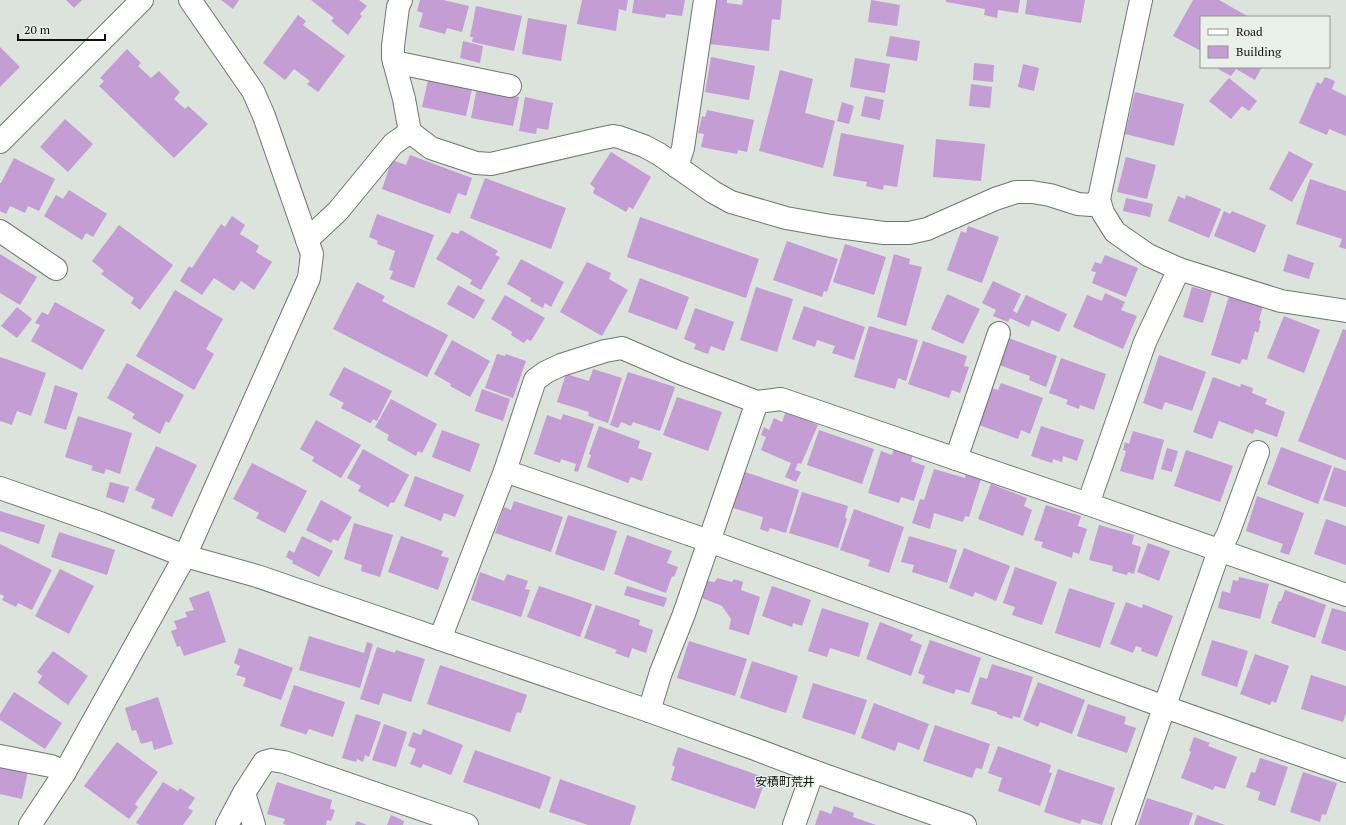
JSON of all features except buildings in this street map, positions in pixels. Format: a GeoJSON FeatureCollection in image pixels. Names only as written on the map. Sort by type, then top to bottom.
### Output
{"type":"FeatureCollection","features":[{"type":"Feature","properties":{"kind":"street"},"geometry":{"type":"LineString","coordinates":[[0,142],[142,0]]}},
{"type":"Feature","properties":{"kind":"street"},"geometry":{"type":"LineString","coordinates":[[30,825],[65,772],[185,556],[309,278],[312,254],[264,116],[253,91],[190,0]]}},
{"type":"Feature","properties":{"kind":"street"},"geometry":{"type":"LineString","coordinates":[[677,167],[683,148],[705,0]]}},
{"type":"Feature","properties":{"kind":"street"},"geometry":{"type":"LineString","coordinates":[[1141,0],[1099,199],[1103,213],[1116,232],[1148,255],[1179,269],[1281,300],[1346,311]]}},
{"type":"Feature","properties":{"kind":"street"},"geometry":{"type":"LineString","coordinates":[[396,2],[393,46],[394,62],[404,98],[410,132],[431,148],[476,163],[491,164],[613,136],[644,146],[659,154],[713,192],[731,202],[786,218],[884,233],[910,233],[927,229],[995,199],[1016,192],[1032,192],[1050,195],[1078,204],[1091,205],[1099,199]]}},
{"type":"Feature","properties":{"kind":"street"},"geometry":{"type":"LineString","coordinates":[[394,62],[510,86]]}},
{"type":"Feature","properties":{"kind":"street"},"geometry":{"type":"LineString","coordinates":[[308,240],[338,211],[393,144],[410,132]]}},
{"type":"Feature","properties":{"kind":"street"},"geometry":{"type":"LineString","coordinates":[[0,231],[56,269]]}},
{"type":"Feature","properties":{"kind":"street"},"geometry":{"type":"LineString","coordinates":[[1088,504],[1145,342],[1179,269]]}},
{"type":"Feature","properties":{"kind":"street"},"geometry":{"type":"LineString","coordinates":[[956,459],[999,333]]}},
{"type":"Feature","properties":{"kind":"street"},"geometry":{"type":"LineString","coordinates":[[440,639],[505,472],[535,380],[546,372],[561,365],[605,351],[622,348],[680,373],[757,402],[781,399],[1088,504],[1346,595]]}},
{"type":"Feature","properties":{"kind":"street"},"geometry":{"type":"LineString","coordinates":[[649,711],[661,672],[684,614],[757,402]]}},
{"type":"Feature","properties":{"kind":"street"},"geometry":{"type":"LineString","coordinates":[[1123,825],[1219,551],[1228,534],[1258,452]]}},
{"type":"Feature","properties":{"kind":"street"},"geometry":{"type":"LineString","coordinates":[[505,472],[709,541],[1165,707],[1346,770]]}},
{"type":"Feature","properties":{"kind":"street"},"geometry":{"type":"LineString","coordinates":[[0,488],[100,523],[185,556],[257,576],[649,711],[965,825]]}},
{"type":"Feature","properties":{"kind":"street"},"geometry":{"type":"LineString","coordinates":[[0,756],[51,766],[65,772]]}},
{"type":"Feature","properties":{"kind":"street"},"geometry":{"type":"LineString","coordinates":[[227,825],[264,762],[271,760],[314,772],[467,825]]}},
{"type":"Feature","properties":{"kind":"street"},"geometry":{"type":"LineString","coordinates":[[794,825],[813,771]]}},
{"type":"Feature","properties":{"kind":"street"},"geometry":{"type":"LineString","coordinates":[[244,794],[254,825]]}},
{"type":"Feature","properties":{"kind":"district","name":"安積町荒井"},"geometry":{"type":"Point","coordinates":[785,781]}}]}
